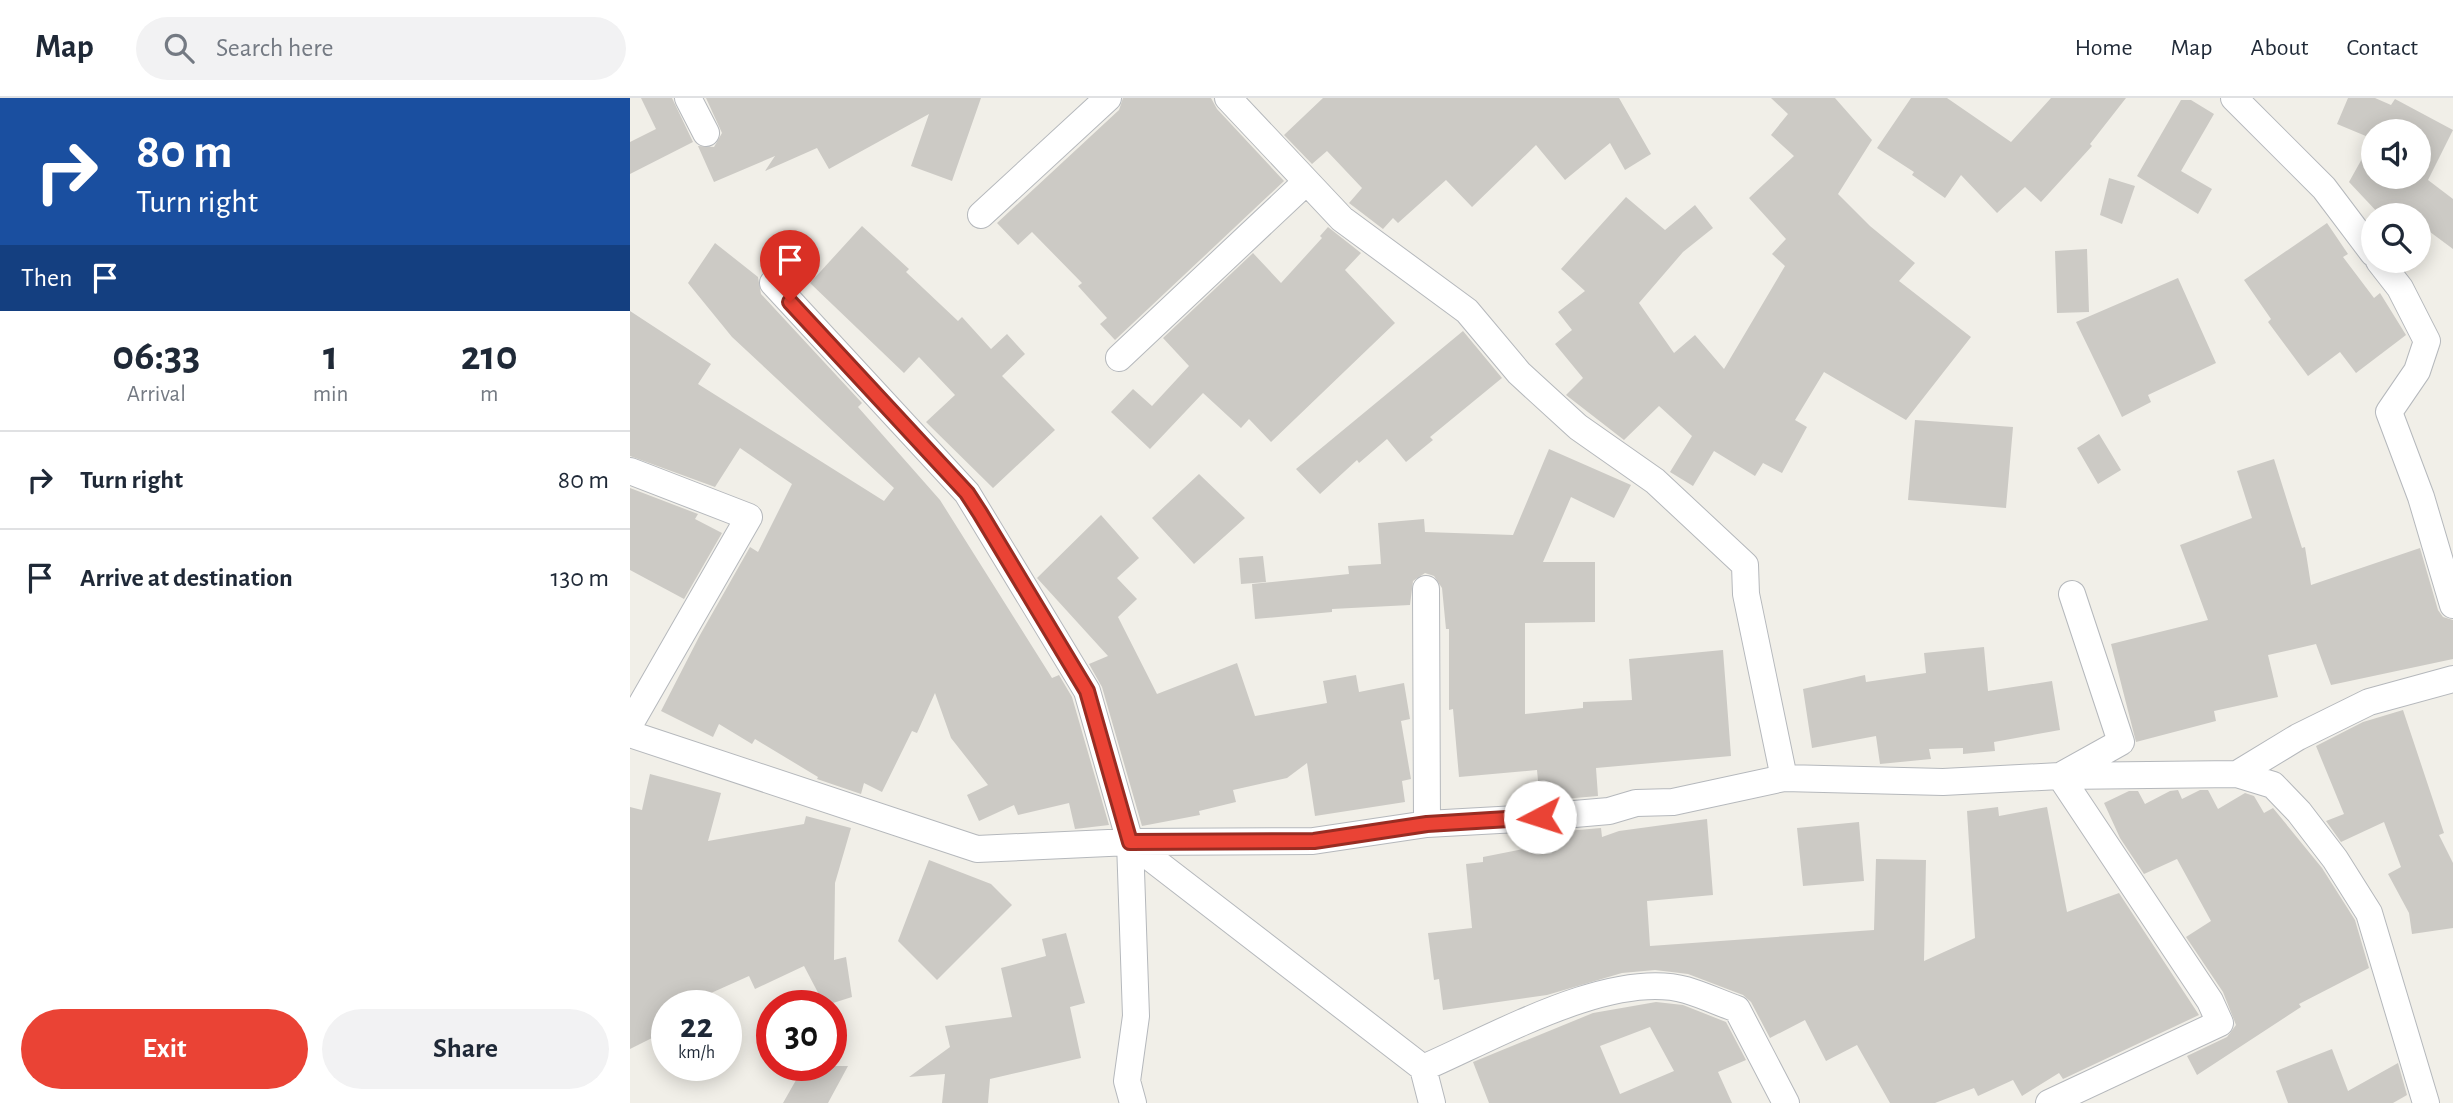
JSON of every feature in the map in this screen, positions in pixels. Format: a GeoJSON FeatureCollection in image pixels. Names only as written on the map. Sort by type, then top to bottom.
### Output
{"type":"FeatureCollection","features":[{"type":"Feature","properties":{"kind":"street"},"geometry":{"type":"LineString","coordinates":[[688,98],[706,133]]}},
{"type":"Feature","properties":{"kind":"street"},"geometry":{"type":"LineString","coordinates":[[981,215],[1108,98]]}},
{"type":"Feature","properties":{"kind":"street"},"geometry":{"type":"LineString","coordinates":[[1228,98],[1342,219],[1467,312],[1520,373],[1578,427],[1655,481],[1745,565],[1745,594],[1784,778]]}},
{"type":"Feature","properties":{"kind":"street"},"geometry":{"type":"LineString","coordinates":[[2234,98],[2324,188],[2361,237]]}},
{"type":"Feature","properties":{"kind":"street"},"geometry":{"type":"LineString","coordinates":[[1119,358],[1307,182]]}},
{"type":"Feature","properties":{"kind":"street"},"geometry":{"type":"LineString","coordinates":[[2388,273],[2400,288],[2427,341],[2417,371],[2389,412],[2421,497],[2453,605]]}},
{"type":"Feature","properties":{"kind":"street"},"geometry":{"type":"LineString","coordinates":[[773,283],[974,504],[1087,691],[1130,842],[1136,1016],[1130,1092],[1110,1103]]}},
{"type":"Feature","properties":{"kind":"street"},"geometry":{"type":"LineString","coordinates":[[630,471],[749,517],[630,724]]}},
{"type":"Feature","properties":{"kind":"street"},"geometry":{"type":"LineString","coordinates":[[1426,589],[1427,824]]}},
{"type":"Feature","properties":{"kind":"street"},"geometry":{"type":"LineString","coordinates":[[2060,776],[2121,742],[2072,594]]}},
{"type":"Feature","properties":{"kind":"street"},"geometry":{"type":"LineString","coordinates":[[2237,774],[2298,737],[2370,702],[2453,678]]}},
{"type":"Feature","properties":{"kind":"street"},"geometry":{"type":"LineString","coordinates":[[630,734],[977,849],[1130,842],[1314,841],[1427,824],[1609,811],[1636,803],[1673,802],[1784,778],[1943,782],[2060,776],[2237,774],[2273,785],[2299,812],[2336,859],[2369,912],[2426,1103]]}},
{"type":"Feature","properties":{"kind":"street"},"geometry":{"type":"LineString","coordinates":[[2049,1103],[2220,1024],[2210,1001],[2060,776]]}},
{"type":"Feature","properties":{"kind":"street"},"geometry":{"type":"LineString","coordinates":[[1130,842],[1423,1068],[1432,1103]]}},
{"type":"Feature","properties":{"kind":"street"},"geometry":{"type":"LineString","coordinates":[[1423,1068],[1592,995],[1632,986],[1685,989],[1737,1009],[1786,1103]]}},
{"type":"Feature","properties":{"kind":"building"},"geometry":{"type":"Polygon","coordinates":[[[641,98],[672,98],[693,142],[630,174],[630,142],[656,129],[641,98]]]}},
{"type":"Feature","properties":{"kind":"building"},"geometry":{"type":"Polygon","coordinates":[[[706,98],[981,98],[952,181],[911,166],[929,114],[829,169],[817,148],[765,171],[775,156],[714,182],[698,146],[714,147],[722,133],[706,98]]]}},
{"type":"Feature","properties":{"kind":"building"},"geometry":{"type":"Polygon","coordinates":[[[1123,98],[1211,98],[1217,109],[1284,181],[1115,340],[1100,324],[1107,318],[1078,286],[1082,283],[1032,232],[1018,245],[997,223],[1119,110],[1123,98]]]}},
{"type":"Feature","properties":{"kind":"building"},"geometry":{"type":"Polygon","coordinates":[[[1323,98],[1619,98],[1651,154],[1625,170],[1610,143],[1565,180],[1536,145],[1472,207],[1446,180],[1398,223],[1393,218],[1383,229],[1349,203],[1362,188],[1327,151],[1312,164],[1284,135],[1323,98]]]}},
{"type":"Feature","properties":{"kind":"building"},"geometry":{"type":"Polygon","coordinates":[[[1771,98],[1835,98],[1872,140],[1838,194],[1870,226],[1915,263],[1899,281],[1971,337],[1906,420],[1824,372],[1795,420],[1807,427],[1782,473],[1763,463],[1755,476],[1714,451],[1693,486],[1670,472],[1692,436],[1659,406],[1624,440],[1566,395],[1583,378],[1555,344],[1572,330],[1558,312],[1585,291],[1561,269],[1626,197],[1665,230],[1695,205],[1713,228],[1683,252],[1639,303],[1674,353],[1695,335],[1724,369],[1785,266],[1772,254],[1786,239],[1749,198],[1794,156],[1771,135],[1788,114],[1771,98]]]}},
{"type":"Feature","properties":{"kind":"building"},"geometry":{"type":"Polygon","coordinates":[[[1911,98],[1947,98],[2011,142],[2051,98],[2126,98],[2090,144],[2092,146],[2041,202],[2025,187],[1997,213],[1961,175],[1945,198],[1912,175],[1914,172],[1877,148],[1911,98]]]}},
{"type":"Feature","properties":{"kind":"building"},"geometry":{"type":"Polygon","coordinates":[[[2348,98],[2375,98],[2391,105],[2395,99],[2453,130],[2431,174],[2431,119],[2361,119],[2361,134],[2337,124],[2348,98]]]}},
{"type":"Feature","properties":{"kind":"building"},"geometry":{"type":"Polygon","coordinates":[[[2181,100],[2191,100],[2214,114],[2181,171],[2212,189],[2198,214],[2137,176],[2181,100]]]}},
{"type":"Feature","properties":{"kind":"building"},"geometry":{"type":"Polygon","coordinates":[[[2361,160],[2361,189],[2431,189],[2431,182],[2453,199],[2453,249],[2431,233],[2431,203],[2369,203],[2349,182],[2361,160]]]}},
{"type":"Feature","properties":{"kind":"building"},"geometry":{"type":"Polygon","coordinates":[[[2109,178],[2135,186],[2122,224],[2100,215],[2109,178]]]}},
{"type":"Feature","properties":{"kind":"building"},"geometry":{"type":"Polygon","coordinates":[[[2327,223],[2348,254],[2343,257],[2374,298],[2380,293],[2406,335],[2356,373],[2340,352],[2308,376],[2268,322],[2271,319],[2244,280],[2327,223]]]}},
{"type":"Feature","properties":{"kind":"building"},"geometry":{"type":"Polygon","coordinates":[[[862,226],[909,269],[906,272],[958,321],[962,317],[991,349],[1007,334],[1025,354],[1002,376],[1055,430],[993,488],[926,422],[955,395],[919,357],[904,373],[810,283],[862,226]]]}},
{"type":"Feature","properties":{"kind":"building"},"geometry":{"type":"Polygon","coordinates":[[[1328,227],[1361,253],[1345,270],[1395,323],[1271,442],[1249,419],[1241,428],[1203,393],[1150,449],[1111,412],[1133,389],[1152,406],[1189,366],[1163,338],[1253,253],[1281,283],[1322,238],[1320,236],[1328,227]]]}},
{"type":"Feature","properties":{"kind":"building"},"geometry":{"type":"Polygon","coordinates":[[[715,243],[758,277],[761,294],[862,403],[858,407],[940,500],[1052,678],[1059,675],[1072,697],[1109,825],[1075,829],[1069,803],[1018,815],[1014,805],[979,821],[967,795],[988,785],[951,738],[935,693],[917,733],[912,731],[882,792],[864,783],[861,794],[817,779],[818,777],[755,739],[752,744],[719,724],[713,737],[661,711],[750,547],[758,552],[792,484],[740,448],[715,487],[630,456],[630,311],[711,364],[698,384],[884,501],[894,488],[732,337],[688,283],[715,243]]]}},
{"type":"Feature","properties":{"kind":"building"},"geometry":{"type":"Polygon","coordinates":[[[2087,249],[2089,312],[2057,313],[2055,251],[2087,249]]]}},
{"type":"Feature","properties":{"kind":"building"},"geometry":{"type":"Polygon","coordinates":[[[2178,278],[2216,363],[2148,395],[2151,402],[2122,417],[2076,322],[2178,278]]]}},
{"type":"Feature","properties":{"kind":"building"},"geometry":{"type":"Polygon","coordinates":[[[1463,331],[1502,378],[1430,437],[1433,440],[1406,462],[1387,439],[1359,463],[1357,460],[1320,494],[1296,469],[1463,331]]]}},
{"type":"Feature","properties":{"kind":"building"},"geometry":{"type":"Polygon","coordinates":[[[1915,420],[2013,427],[2006,508],[1908,500],[1915,420]]]}},
{"type":"Feature","properties":{"kind":"building"},"geometry":{"type":"Polygon","coordinates":[[[2099,434],[2121,470],[2098,484],[2077,448],[2099,434]]]}},
{"type":"Feature","properties":{"kind":"building"},"geometry":{"type":"Polygon","coordinates":[[[1549,449],[1631,485],[1614,518],[1571,497],[1543,562],[1595,562],[1595,622],[1525,623],[1525,714],[1583,708],[1583,702],[1632,700],[1629,659],[1723,650],[1731,756],[1596,768],[1598,796],[1540,801],[1537,770],[1459,777],[1453,709],[1449,710],[1449,629],[1446,629],[1442,588],[1434,576],[1425,573],[1413,581],[1410,605],[1332,609],[1332,612],[1255,619],[1252,584],[1349,574],[1348,566],[1381,564],[1378,523],[1424,519],[1425,532],[1513,535],[1549,449]]]}},
{"type":"Feature","properties":{"kind":"building"},"geometry":{"type":"Polygon","coordinates":[[[2274,459],[2302,548],[2305,547],[2311,585],[2420,548],[2438,610],[2443,617],[2453,620],[2453,659],[2331,685],[2316,644],[2268,655],[2278,697],[2214,711],[2216,721],[2136,742],[2111,644],[2208,620],[2180,545],[2252,518],[2237,471],[2274,459]]]}},
{"type":"Feature","properties":{"kind":"building"},"geometry":{"type":"Polygon","coordinates":[[[1199,474],[1245,518],[1194,564],[1152,518],[1199,474]]]}},
{"type":"Feature","properties":{"kind":"building"},"geometry":{"type":"Polygon","coordinates":[[[630,488],[698,514],[695,519],[722,533],[684,599],[630,570],[630,488]]]}},
{"type":"Feature","properties":{"kind":"building"},"geometry":{"type":"Polygon","coordinates":[[[1101,515],[1139,558],[1117,578],[1137,599],[1118,617],[1157,694],[1237,663],[1255,716],[1327,703],[1323,681],[1356,675],[1359,692],[1404,683],[1410,719],[1401,721],[1411,779],[1402,781],[1405,802],[1315,816],[1307,763],[1287,778],[1233,790],[1236,802],[1199,811],[1200,815],[1142,826],[1102,687],[1089,664],[1108,656],[1037,578],[1101,515]]]}},
{"type":"Feature","properties":{"kind":"building"},"geometry":{"type":"Polygon","coordinates":[[[1263,556],[1266,582],[1241,584],[1239,558],[1263,556]]]}},
{"type":"Feature","properties":{"kind":"building"},"geometry":{"type":"Polygon","coordinates":[[[1984,647],[1988,691],[2052,681],[2060,730],[1994,742],[1995,751],[1963,754],[1963,748],[1929,749],[1931,759],[1880,764],[1876,736],[1812,748],[1803,689],[1865,675],[1866,682],[1926,673],[1924,653],[1984,647]]]}},
{"type":"Feature","properties":{"kind":"building"},"geometry":{"type":"Polygon","coordinates":[[[2403,710],[2444,833],[2439,835],[2453,863],[2453,928],[2412,934],[2409,913],[2388,874],[2401,867],[2384,822],[2341,842],[2326,821],[2344,814],[2316,746],[2363,722],[2403,710]]]}},
{"type":"Feature","properties":{"kind":"building"},"geometry":{"type":"Polygon","coordinates":[[[650,774],[721,793],[708,841],[804,824],[806,816],[851,828],[835,883],[834,960],[846,957],[852,997],[847,999],[847,990],[817,990],[804,966],[755,989],[749,976],[718,990],[651,990],[651,1038],[630,1049],[630,807],[642,810],[650,774]]]}},
{"type":"Feature","properties":{"kind":"building"},"geometry":{"type":"Polygon","coordinates":[[[2178,790],[2182,799],[2200,790],[2208,790],[2218,809],[2245,793],[2254,796],[2264,813],[2273,808],[2322,868],[2355,920],[2369,968],[2299,1004],[2301,1007],[2197,1075],[2187,1056],[2227,1037],[2236,1025],[2223,992],[2186,937],[2211,921],[2177,859],[2144,874],[2120,838],[2104,803],[2129,791],[2138,791],[2145,804],[2170,791],[2178,790]]]}},
{"type":"Feature","properties":{"kind":"building"},"geometry":{"type":"Polygon","coordinates":[[[1998,807],[1999,816],[2047,807],[2067,912],[2119,893],[2199,1015],[2063,1079],[2059,1073],[2022,1096],[2013,1080],[1978,1096],[1974,1088],[1935,1103],[1890,1103],[1857,1045],[1826,1061],[1805,1020],[1770,1038],[1751,1002],[1743,995],[1688,974],[1655,970],[1622,973],[1547,995],[1443,1010],[1439,979],[1434,980],[1428,933],[1472,928],[1466,864],[1483,862],[1483,857],[1544,845],[1543,833],[1601,828],[1602,837],[1619,831],[1707,819],[1713,895],[1647,901],[1650,946],[1874,930],[1876,859],[1926,860],[1924,961],[1975,938],[1967,811],[1998,807]]]}},
{"type":"Feature","properties":{"kind":"building"},"geometry":{"type":"Polygon","coordinates":[[[1859,822],[1864,881],[1803,886],[1797,828],[1859,822]]]}},
{"type":"Feature","properties":{"kind":"building"},"geometry":{"type":"Polygon","coordinates":[[[929,860],[991,884],[1012,905],[937,980],[898,941],[929,860]]]}},
{"type":"Feature","properties":{"kind":"building"},"geometry":{"type":"Polygon","coordinates":[[[1066,933],[1085,1003],[1070,1007],[1081,1058],[990,1079],[988,1103],[942,1103],[945,1074],[909,1077],[950,1047],[945,1026],[1012,1017],[1001,968],[1046,956],[1042,939],[1066,933]]]}},
{"type":"Feature","properties":{"kind":"building"},"geometry":{"type":"Polygon","coordinates":[[[1656,1002],[1683,1005],[1726,1022],[1746,1060],[1718,1072],[1732,1103],[1489,1103],[1473,1062],[1593,1013],[1656,1002]],[[1650,1027],[1600,1046],[1620,1094],[1674,1071],[1650,1027]]]}},
{"type":"Feature","properties":{"kind":"building"},"geometry":{"type":"Polygon","coordinates":[[[2332,1049],[2348,1091],[2398,1063],[2407,1095],[2393,1103],[2288,1103],[2276,1071],[2332,1049]]]}},
{"type":"Feature","properties":{"kind":"building"},"geometry":{"type":"Polygon","coordinates":[[[795,1081],[840,1081],[828,1103],[783,1103],[795,1081]]]}},
{"type":"Feature","properties":{"kind":"route"},"geometry":{"type":"LineString","coordinates":[[790,302],[967,493],[980,513],[1087,691],[1130,842],[1287,839],[1314,841],[1427,824],[1540,817]]}}]}
